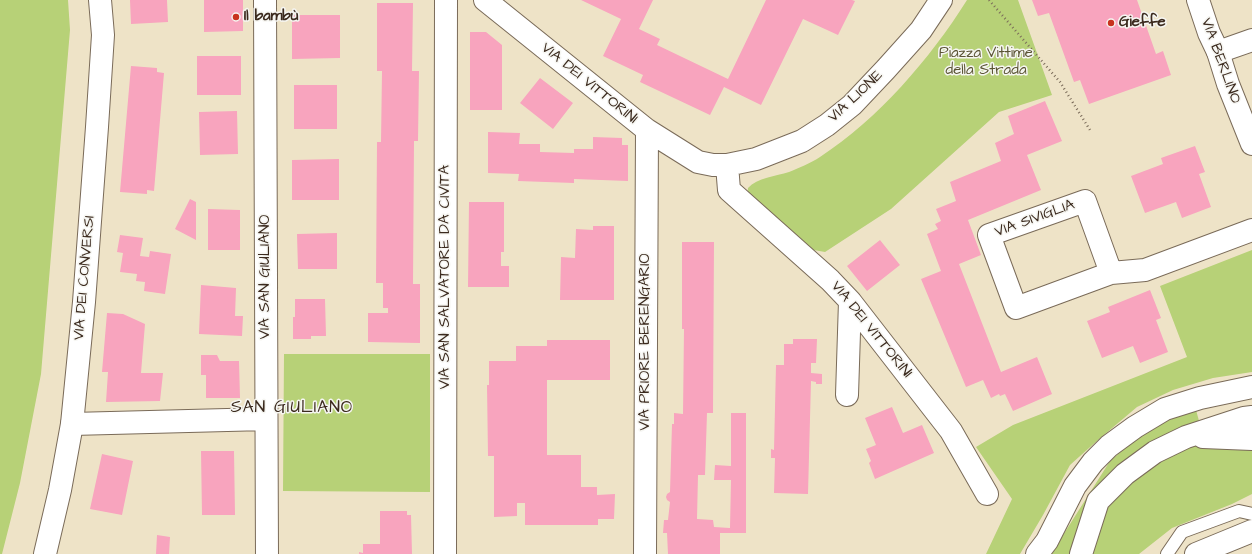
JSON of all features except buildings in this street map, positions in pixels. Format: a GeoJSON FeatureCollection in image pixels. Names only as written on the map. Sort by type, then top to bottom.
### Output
{"type":"FeatureCollection","features":[{"type":"Feature","properties":{"kind":"main road","name":"VIA DEI CONVERSI"},"geometry":{"type":"LineString","coordinates":[[45,554],[60,490],[72,424],[84,302],[97,126],[103,35],[100,0]]}},
{"type":"Feature","properties":{"kind":"main road","name":"VIA SAN GIULIANO"},"geometry":{"type":"LineString","coordinates":[[265,0],[267,554]]}},
{"type":"Feature","properties":{"kind":"main road","name":"VIA SAN SALVATORE DA CIVITA"},"geometry":{"type":"LineString","coordinates":[[445,554],[446,0]]}},
{"type":"Feature","properties":{"kind":"main road","name":"VIA DEI VITTORINI"},"geometry":{"type":"LineString","coordinates":[[485,0],[647,130],[698,162]]}},
{"type":"Feature","properties":{"kind":"main road","name":"VIA LIONE"},"geometry":{"type":"LineString","coordinates":[[698,162],[713,165],[727,165],[756,159],[802,141],[828,125],[852,105],[886,69],[921,30],[941,0]]}},
{"type":"Feature","properties":{"kind":"main road","name":"VIA BERLINO"},"geometry":{"type":"LineString","coordinates":[[1198,0],[1209,33],[1218,52],[1228,84],[1252,144]]}},
{"type":"Feature","properties":{"kind":"main road"},"geometry":{"type":"LineString","coordinates":[[1218,52],[1252,40]]}},
{"type":"Feature","properties":{"kind":"main road","name":"VIA PRIORE BERENGARIO"},"geometry":{"type":"LineString","coordinates":[[645,554],[647,130]]}},
{"type":"Feature","properties":{"kind":"main road","name":"VIA DEI VITTORINI"},"geometry":{"type":"LineString","coordinates":[[727,165],[729,190],[830,280],[850,301],[950,431],[987,494]]}},
{"type":"Feature","properties":{"kind":"main road","name":"VIA SIVIGLIA"},"geometry":{"type":"LineString","coordinates":[[1111,273],[1085,201],[989,235],[1016,308],[1111,273],[1146,270],[1252,230]]}},
{"type":"Feature","properties":{"kind":"main road"},"geometry":{"type":"LineString","coordinates":[[847,395],[850,301]]}},
{"type":"Feature","properties":{"kind":"main road"},"geometry":{"type":"LineString","coordinates":[[1037,554],[1047,540],[1075,486],[1093,462],[1109,446],[1135,427],[1165,409],[1200,398],[1252,387]]}},
{"type":"Feature","properties":{"kind":"main road"},"geometry":{"type":"LineString","coordinates":[[1081,554],[1098,501],[1125,474],[1155,452],[1186,437],[1244,418],[1252,417]]}},
{"type":"Feature","properties":{"kind":"main road"},"geometry":{"type":"LineString","coordinates":[[72,424],[266,419]]}},
{"type":"Feature","properties":{"kind":"main road"},"geometry":{"type":"LineString","coordinates":[[1186,437],[1252,438]]}},
{"type":"Feature","properties":{"kind":"main road"},"geometry":{"type":"LineString","coordinates":[[1196,554],[1252,531]]}},
{"type":"Feature","properties":{"kind":"lane"},"geometry":{"type":"LineString","coordinates":[[1167,554],[1182,532],[1239,511],[1252,514]]}},
{"type":"Feature","properties":{"kind":"path"},"geometry":{"type":"LineString","coordinates":[[989,0],[1060,82],[1090,130]]}},
{"type":"Feature","properties":{"kind":"green space"},"geometry":{"type":"Polygon","coordinates":[[[0,0],[68,0],[70,30],[41,374],[20,483],[2,554],[0,554],[0,0]]]}},
{"type":"Feature","properties":{"kind":"green space","name":"Piazza Vittime della Strada"},"geometry":{"type":"Polygon","coordinates":[[[967,0],[1018,0],[1052,95],[999,112],[891,209],[825,252],[808,249],[747,197],[748,188],[756,182],[789,172],[813,161],[841,142],[862,125],[920,66],[967,0]]]}},
{"type":"Feature","properties":{"kind":"green space"},"geometry":{"type":"Polygon","coordinates":[[[1252,250],[1252,372],[1213,378],[1173,390],[1137,407],[1070,465],[1020,554],[986,554],[1012,499],[976,447],[1013,425],[1187,357],[1160,286],[1252,250]]]}},
{"type":"Feature","properties":{"kind":"green space"},"geometry":{"type":"Polygon","coordinates":[[[284,354],[430,354],[430,492],[283,491],[284,354]]]}},
{"type":"Feature","properties":{"kind":"green space"},"geometry":{"type":"Polygon","coordinates":[[[1196,410],[1206,446],[1252,447],[1252,494],[1232,504],[1172,528],[1139,554],[1051,554],[1110,461],[1138,437],[1164,422],[1196,410]]]}},
{"type":"Feature","properties":{"kind":"place","name":"Il bambù"},"geometry":{"type":"Point","coordinates":[236,17]}},
{"type":"Feature","properties":{"kind":"place","name":"Gieffe"},"geometry":{"type":"Point","coordinates":[1111,23]}},
{"type":"Feature","properties":{"kind":"district","name":"SAN GIULIANO"},"geometry":{"type":"Point","coordinates":[292,408]}}]}
